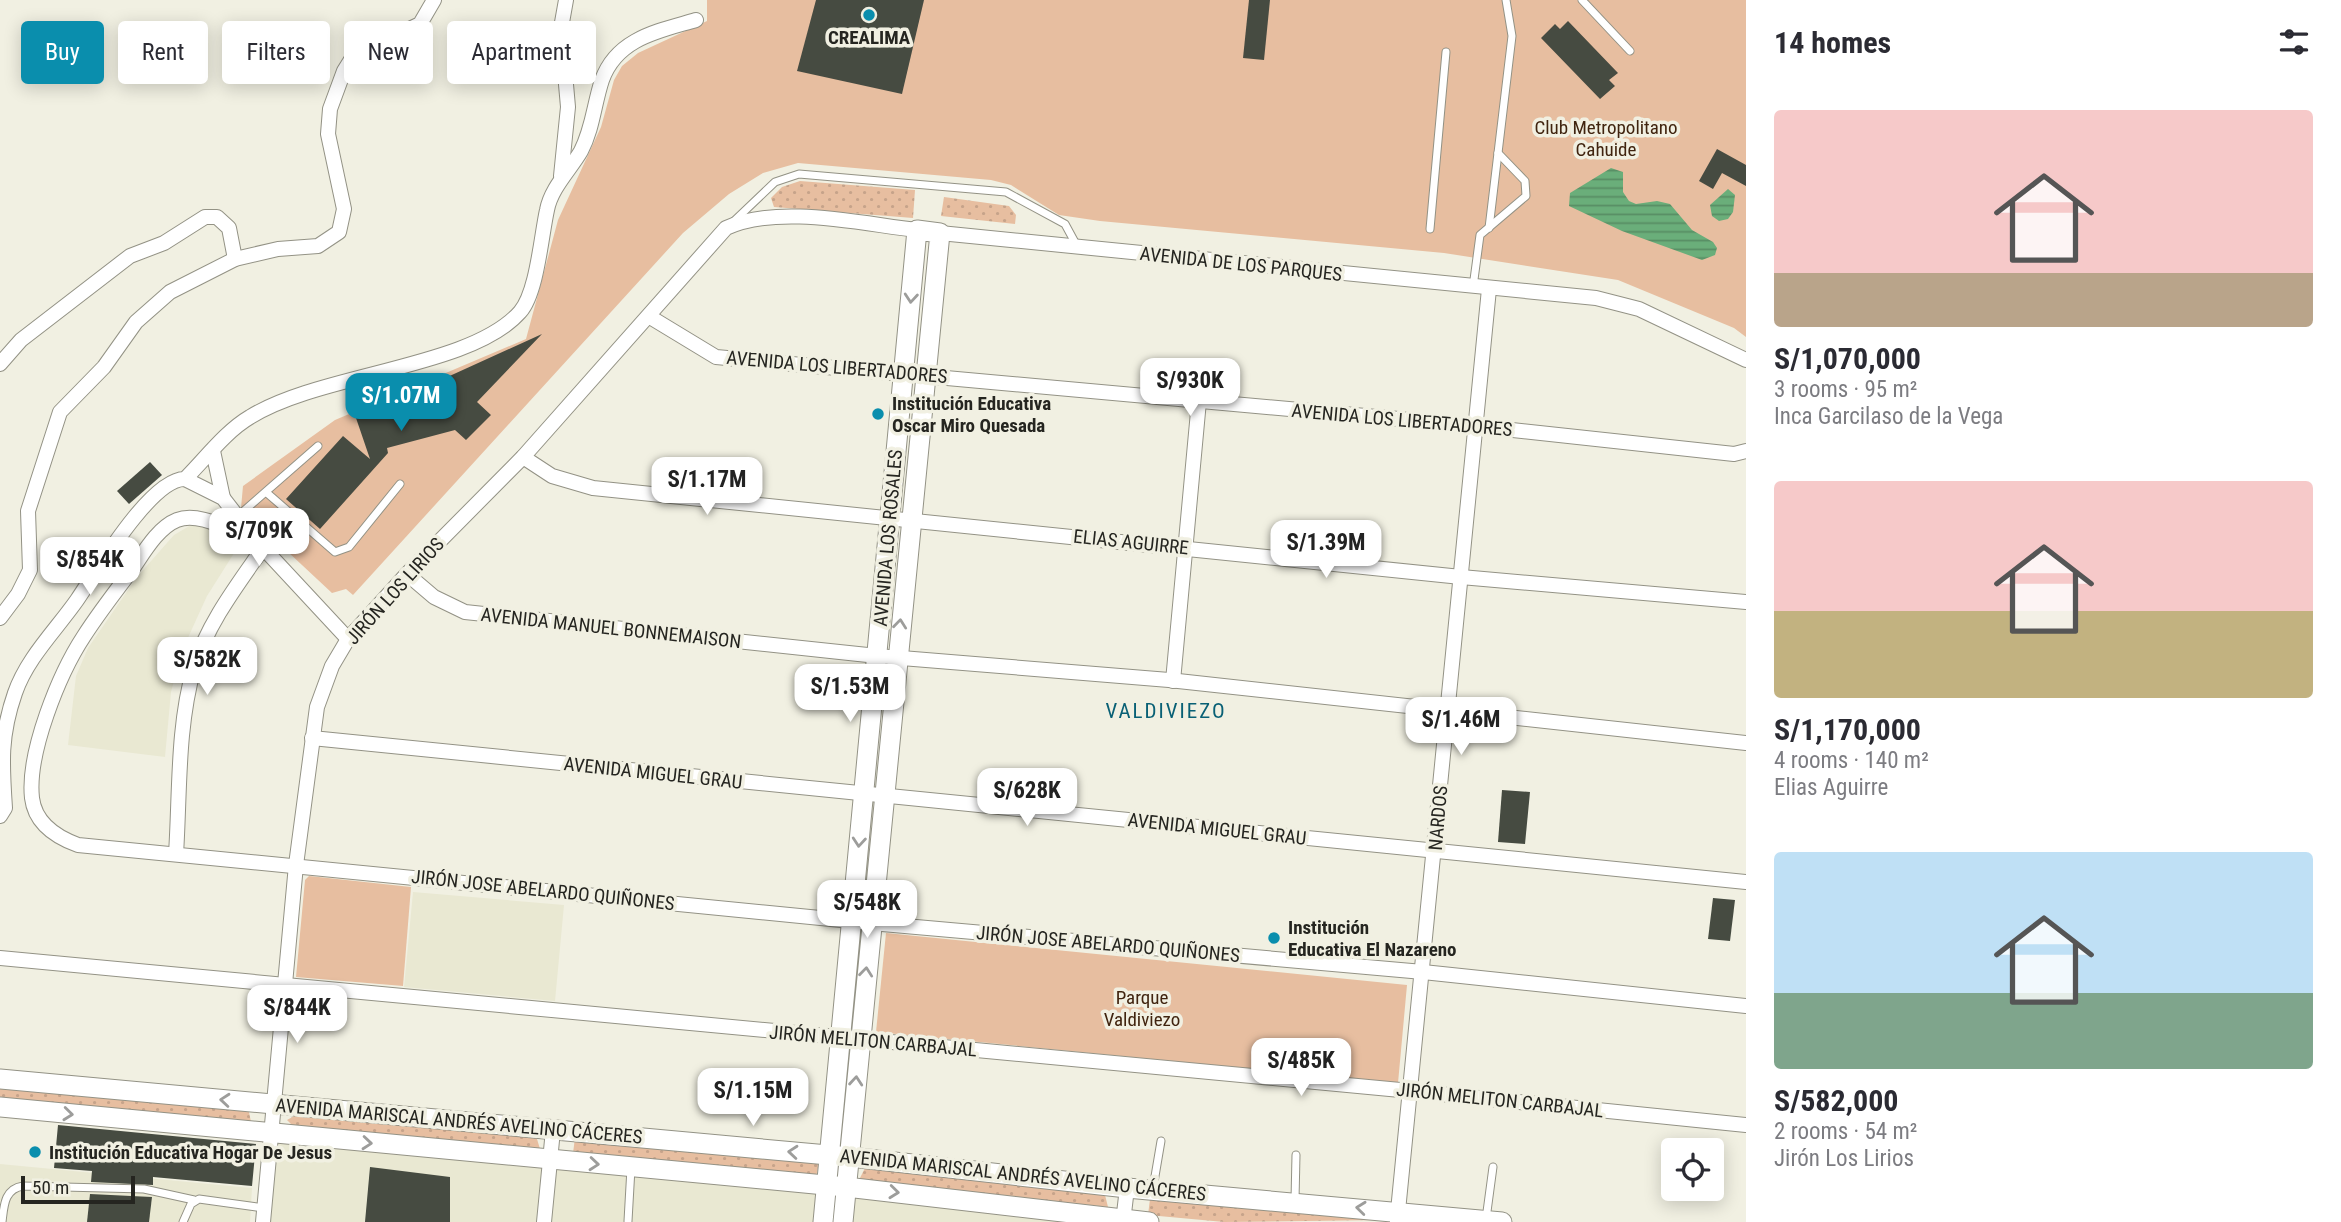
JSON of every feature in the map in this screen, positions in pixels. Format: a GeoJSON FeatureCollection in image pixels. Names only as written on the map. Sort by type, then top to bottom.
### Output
{"type":"FeatureCollection","features":[{"type":"Feature","properties":{"kind":"street"},"geometry":{"type":"LineString","coordinates":[[0,618],[18,594],[30,570],[32,554],[28,511],[60,412],[104,367],[136,322],[170,292],[235,259],[278,249],[318,246],[339,232],[344,209],[328,134],[330,109],[344,71],[354,55],[420,24],[434,0]]}},
{"type":"Feature","properties":{"kind":"street"},"geometry":{"type":"LineString","coordinates":[[561,181],[568,107],[561,28],[566,0]]}},
{"type":"Feature","properties":{"kind":"street"},"geometry":{"type":"LineString","coordinates":[[185,480],[248,417],[303,393],[467,346],[518,315],[529,301],[548,204],[593,125],[602,79],[626,45],[696,20]]}},
{"type":"Feature","properties":{"kind":"street"},"geometry":{"type":"LineString","coordinates":[[0,364],[21,340],[131,256],[164,243],[205,217],[217,217],[229,228],[235,259]]}},
{"type":"Feature","properties":{"kind":"street","name":"AVENIDA DE LOS PARQUES"},"geometry":{"type":"LineString","coordinates":[[726,228],[752,220],[802,217],[1078,248],[1596,298],[1639,309],[1746,360]]}},
{"type":"Feature","properties":{"kind":"street","name":"JIRÓN LOS LIRIOS"},"geometry":{"type":"LineString","coordinates":[[264,1215],[296,865],[317,707],[332,666],[348,639],[407,574],[523,457],[650,317],[708,245],[726,228]]}},
{"type":"Feature","properties":{"kind":"street","name":"AVENIDA LOS ROSALES"},"geometry":{"type":"LineString","coordinates":[[823,1222],[829,1156],[850,1039],[861,922],[864,794],[917,230]]}},
{"type":"Feature","properties":{"kind":"street","name":"AVENIDA LOS ROSALES"},"geometry":{"type":"LineString","coordinates":[[861,922],[884,796],[940,233]]}},
{"type":"Feature","properties":{"kind":"street","name":"NARDOS"},"geometry":{"type":"LineString","coordinates":[[1398,1217],[1489,289]]}},
{"type":"Feature","properties":{"kind":"street","name":"AVENIDA LOS LIBERTADORES"},"geometry":{"type":"LineString","coordinates":[[650,317],[716,357],[1476,426],[1734,454],[1746,451]]}},
{"type":"Feature","properties":{"kind":"street"},"geometry":{"type":"LineString","coordinates":[[1173,681],[1199,401]]}},
{"type":"Feature","properties":{"kind":"street"},"geometry":{"type":"LineString","coordinates":[[212,452],[223,498]]}},
{"type":"Feature","properties":{"kind":"street","name":"ELIAS AGUIRRE"},"geometry":{"type":"LineString","coordinates":[[523,457],[552,477],[593,488],[1461,577],[1746,602]]}},
{"type":"Feature","properties":{"kind":"street"},"geometry":{"type":"LineString","coordinates":[[0,816],[5,808],[0,740],[15,691],[37,652],[95,575],[111,546],[163,491],[178,479],[223,498],[259,543],[348,639]]}},
{"type":"Feature","properties":{"kind":"street","name":"JIRÓN JOSE ABELARDO QUIÑONES"},"geometry":{"type":"LineString","coordinates":[[259,543],[191,517],[176,520],[156,537],[82,638],[36,751],[32,799],[45,827],[61,839],[78,845],[861,922],[1423,972],[1746,1006]]}},
{"type":"Feature","properties":{"kind":"street"},"geometry":{"type":"LineString","coordinates":[[176,854],[184,720],[195,666],[259,543]]}},
{"type":"Feature","properties":{"kind":"street","name":"AVENIDA MANUEL BONNEMAISON"},"geometry":{"type":"LineString","coordinates":[[407,574],[434,597],[465,612],[897,658],[1173,681],[1746,743]]}},
{"type":"Feature","properties":{"kind":"street","name":"AVENIDA MIGUEL GRAU"},"geometry":{"type":"LineString","coordinates":[[312,738],[1746,882]]}},
{"type":"Feature","properties":{"kind":"street","name":"JIRÓN MELITON CARBAJAL"},"geometry":{"type":"LineString","coordinates":[[0,958],[1746,1125]]}},
{"type":"Feature","properties":{"kind":"street","name":"AVENIDA LOS ROSALES"},"geometry":{"type":"LineString","coordinates":[[843,1222],[850,1157],[850,1039]]}},
{"type":"Feature","properties":{"kind":"street","name":"AVENIDA MARISCAL ANDRÉS AVELINO CÁCERES"},"geometry":{"type":"LineString","coordinates":[[0,1079],[850,1157],[1126,1188],[1295,1201],[1398,1217],[1494,1221]]}},
{"type":"Feature","properties":{"kind":"street","name":"AVENIDA MARISCAL ANDRÉS AVELINO CÁCERES"},"geometry":{"type":"LineString","coordinates":[[0,1107],[271,1135],[846,1187],[1149,1222]]}},
{"type":"Feature","properties":{"kind":"street"},"geometry":{"type":"LineString","coordinates":[[544,1222],[553,1130]]}},
{"type":"Feature","properties":{"kind":"street"},"geometry":{"type":"LineString","coordinates":[[1123,1220],[1126,1188]]}},
{"type":"Feature","properties":{"kind":"lane"},"geometry":{"type":"LineString","coordinates":[[1489,228],[1512,36],[1506,0]]}},
{"type":"Feature","properties":{"kind":"lane"},"geometry":{"type":"LineString","coordinates":[[1582,0],[1630,51]]}},
{"type":"Feature","properties":{"kind":"lane"},"geometry":{"type":"LineString","coordinates":[[1430,229],[1446,52]]}},
{"type":"Feature","properties":{"kind":"lane"},"geometry":{"type":"LineString","coordinates":[[1473,287],[1480,235],[1526,196],[1525,181],[1498,153]]}},
{"type":"Feature","properties":{"kind":"lane"},"geometry":{"type":"LineString","coordinates":[[726,228],[775,182],[799,174],[1006,191],[1065,224],[1078,248]]}},
{"type":"Feature","properties":{"kind":"lane"},"geometry":{"type":"LineString","coordinates":[[238,516],[318,446]]}},
{"type":"Feature","properties":{"kind":"lane"},"geometry":{"type":"LineString","coordinates":[[267,493],[328,549],[335,552],[349,547],[400,484]]}},
{"type":"Feature","properties":{"kind":"lane"},"geometry":{"type":"LineString","coordinates":[[1153,1188],[1161,1141]]}},
{"type":"Feature","properties":{"kind":"lane"},"geometry":{"type":"LineString","coordinates":[[1295,1201],[1296,1155]]}},
{"type":"Feature","properties":{"kind":"lane"},"geometry":{"type":"LineString","coordinates":[[628,1222],[631,1167]]}},
{"type":"Feature","properties":{"kind":"lane"},"geometry":{"type":"LineString","coordinates":[[1493,1167],[1494,1221]]}},
{"type":"Feature","properties":{"kind":"lane"},"geometry":{"type":"LineString","coordinates":[[2,1222],[7,1195],[16,1187],[23,1186],[144,1189],[264,1215]]}},
{"type":"Feature","properties":{"kind":"lane"},"geometry":{"type":"LineString","coordinates":[[183,1222],[194,1200]]}},
{"type":"Feature","properties":{"kind":"shaded area"},"geometry":{"type":"Polygon","coordinates":[[[1611,168],[1623,172],[1623,192],[1629,201],[1636,204],[1657,201],[1670,204],[1692,230],[1713,242],[1717,248],[1715,255],[1702,260],[1622,231],[1569,206],[1570,193],[1611,168]]]}},
{"type":"Feature","properties":{"kind":"shaded area"},"geometry":{"type":"Polygon","coordinates":[[[1728,189],[1735,195],[1733,212],[1728,219],[1719,221],[1712,216],[1710,205],[1728,189]]]}},
{"type":"Feature","properties":{"kind":"shaded area"},"geometry":{"type":"Polygon","coordinates":[[[191,525],[215,530],[236,550],[207,596],[181,653],[171,692],[165,757],[68,745],[76,676],[88,648],[137,577],[174,535],[191,525]]]}},
{"type":"Feature","properties":{"kind":"shaded area"},"geometry":{"type":"Polygon","coordinates":[[[413,892],[564,905],[555,1001],[404,987],[413,892]]]}},
{"type":"Feature","properties":{"kind":"shaded area"},"geometry":{"type":"Polygon","coordinates":[[[265,1141],[1130,1222],[258,1222],[265,1141]]]}},
{"type":"Feature","properties":{"kind":"shaded area"},"geometry":{"type":"Polygon","coordinates":[[[0,1164],[252,1188],[250,1222],[0,1222],[0,1164]]]}},
{"type":"Feature","properties":{"kind":"green space","name":"Club Metropolitano Cahuide"},"geometry":{"type":"Polygon","coordinates":[[[707,0],[1746,0],[1746,337],[1734,328],[1618,280],[1444,253],[1100,221],[1059,215],[1011,185],[991,180],[798,163],[763,173],[729,194],[683,233],[353,595],[346,589],[332,593],[241,508],[243,486],[335,420],[526,339],[558,220],[601,127],[614,80],[622,66],[638,53],[707,21],[707,0]]]}},
{"type":"Feature","properties":{"kind":"green space"},"geometry":{"type":"Polygon","coordinates":[[[800,181],[915,190],[913,218],[774,207],[771,198],[782,187],[800,181]]]}},
{"type":"Feature","properties":{"kind":"green space"},"geometry":{"type":"Polygon","coordinates":[[[944,197],[1009,206],[1016,215],[1015,224],[941,216],[944,197]]]}},
{"type":"Feature","properties":{"kind":"green space"},"geometry":{"type":"Polygon","coordinates":[[[309,876],[411,887],[403,986],[296,977],[305,880],[309,876]]]}},
{"type":"Feature","properties":{"kind":"green space","name":"Parque Valdiviezo"},"geometry":{"type":"Polygon","coordinates":[[[886,933],[1407,985],[1398,1083],[876,1032],[886,933]]]}},
{"type":"Feature","properties":{"kind":"green space"},"geometry":{"type":"Polygon","coordinates":[[[0,1083],[237,1108],[249,1112],[251,1122],[0,1102],[0,1083]]]}},
{"type":"Feature","properties":{"kind":"green space"},"geometry":{"type":"Polygon","coordinates":[[[296,1115],[530,1136],[537,1139],[540,1149],[293,1126],[287,1120],[296,1115]]]}},
{"type":"Feature","properties":{"kind":"green space"},"geometry":{"type":"Polygon","coordinates":[[[575,1138],[819,1163],[816,1177],[573,1153],[575,1138]]]}},
{"type":"Feature","properties":{"kind":"green space"},"geometry":{"type":"Polygon","coordinates":[[[865,1168],[1105,1195],[1108,1207],[859,1180],[865,1168]]]}},
{"type":"Feature","properties":{"kind":"green space"},"geometry":{"type":"Polygon","coordinates":[[[1150,1199],[1380,1220],[1224,1222],[1148,1215],[1150,1199]]]}},
{"type":"Feature","properties":{"kind":"building"},"geometry":{"type":"Polygon","coordinates":[[[816,0],[924,0],[902,94],[797,71],[816,0]]]}},
{"type":"Feature","properties":{"kind":"building"},"geometry":{"type":"Polygon","coordinates":[[[1249,0],[1270,0],[1264,60],[1243,58],[1249,0]]]}},
{"type":"Feature","properties":{"kind":"building"},"geometry":{"type":"Polygon","coordinates":[[[1568,21],[1618,73],[1609,80],[1615,86],[1600,99],[1541,38],[1555,24],[1560,29],[1568,21]]]}},
{"type":"Feature","properties":{"kind":"building"},"geometry":{"type":"Polygon","coordinates":[[[1717,149],[1746,165],[1746,186],[1722,173],[1713,189],[1699,181],[1717,149]]]}},
{"type":"Feature","properties":{"kind":"building"},"geometry":{"type":"Polygon","coordinates":[[[542,334],[477,402],[491,415],[466,440],[455,430],[387,448],[388,453],[320,529],[286,499],[343,436],[370,459],[356,418],[435,393],[432,384],[542,334]]]}},
{"type":"Feature","properties":{"kind":"building"},"geometry":{"type":"Polygon","coordinates":[[[150,462],[162,475],[129,504],[117,491],[150,462]]]}},
{"type":"Feature","properties":{"kind":"building"},"geometry":{"type":"Polygon","coordinates":[[[1502,790],[1530,792],[1525,844],[1498,842],[1502,790]]]}},
{"type":"Feature","properties":{"kind":"building"},"geometry":{"type":"Polygon","coordinates":[[[1713,898],[1735,900],[1730,941],[1708,939],[1713,898]]]}},
{"type":"Feature","properties":{"kind":"building"},"geometry":{"type":"Polygon","coordinates":[[[58,1125],[256,1144],[252,1186],[153,1177],[153,1185],[91,1182],[92,1171],[54,1168],[58,1125]]]}},
{"type":"Feature","properties":{"kind":"building"},"geometry":{"type":"Polygon","coordinates":[[[370,1167],[450,1177],[450,1222],[365,1222],[370,1167]]]}},
{"type":"Feature","properties":{"kind":"building"},"geometry":{"type":"Polygon","coordinates":[[[90,1194],[152,1197],[149,1222],[87,1222],[90,1194]]]}},
{"type":"Feature","properties":{"kind":"place","name":"CREALIMA"},"geometry":{"type":"Point","coordinates":[869,15]}},
{"type":"Feature","properties":{"kind":"place","name":"Institución Educativa Oscar Miro Quesada"},"geometry":{"type":"Point","coordinates":[878,414]}},
{"type":"Feature","properties":{"kind":"place","name":"Institución Educativa El Nazareno"},"geometry":{"type":"Point","coordinates":[1274,938]}},
{"type":"Feature","properties":{"kind":"place","name":"Institución Educativa Hogar De Jesus"},"geometry":{"type":"Point","coordinates":[35,1152]}},
{"type":"Feature","properties":{"kind":"district","name":"VALDIVIEZO"},"geometry":{"type":"Point","coordinates":[1166,711]}}]}
